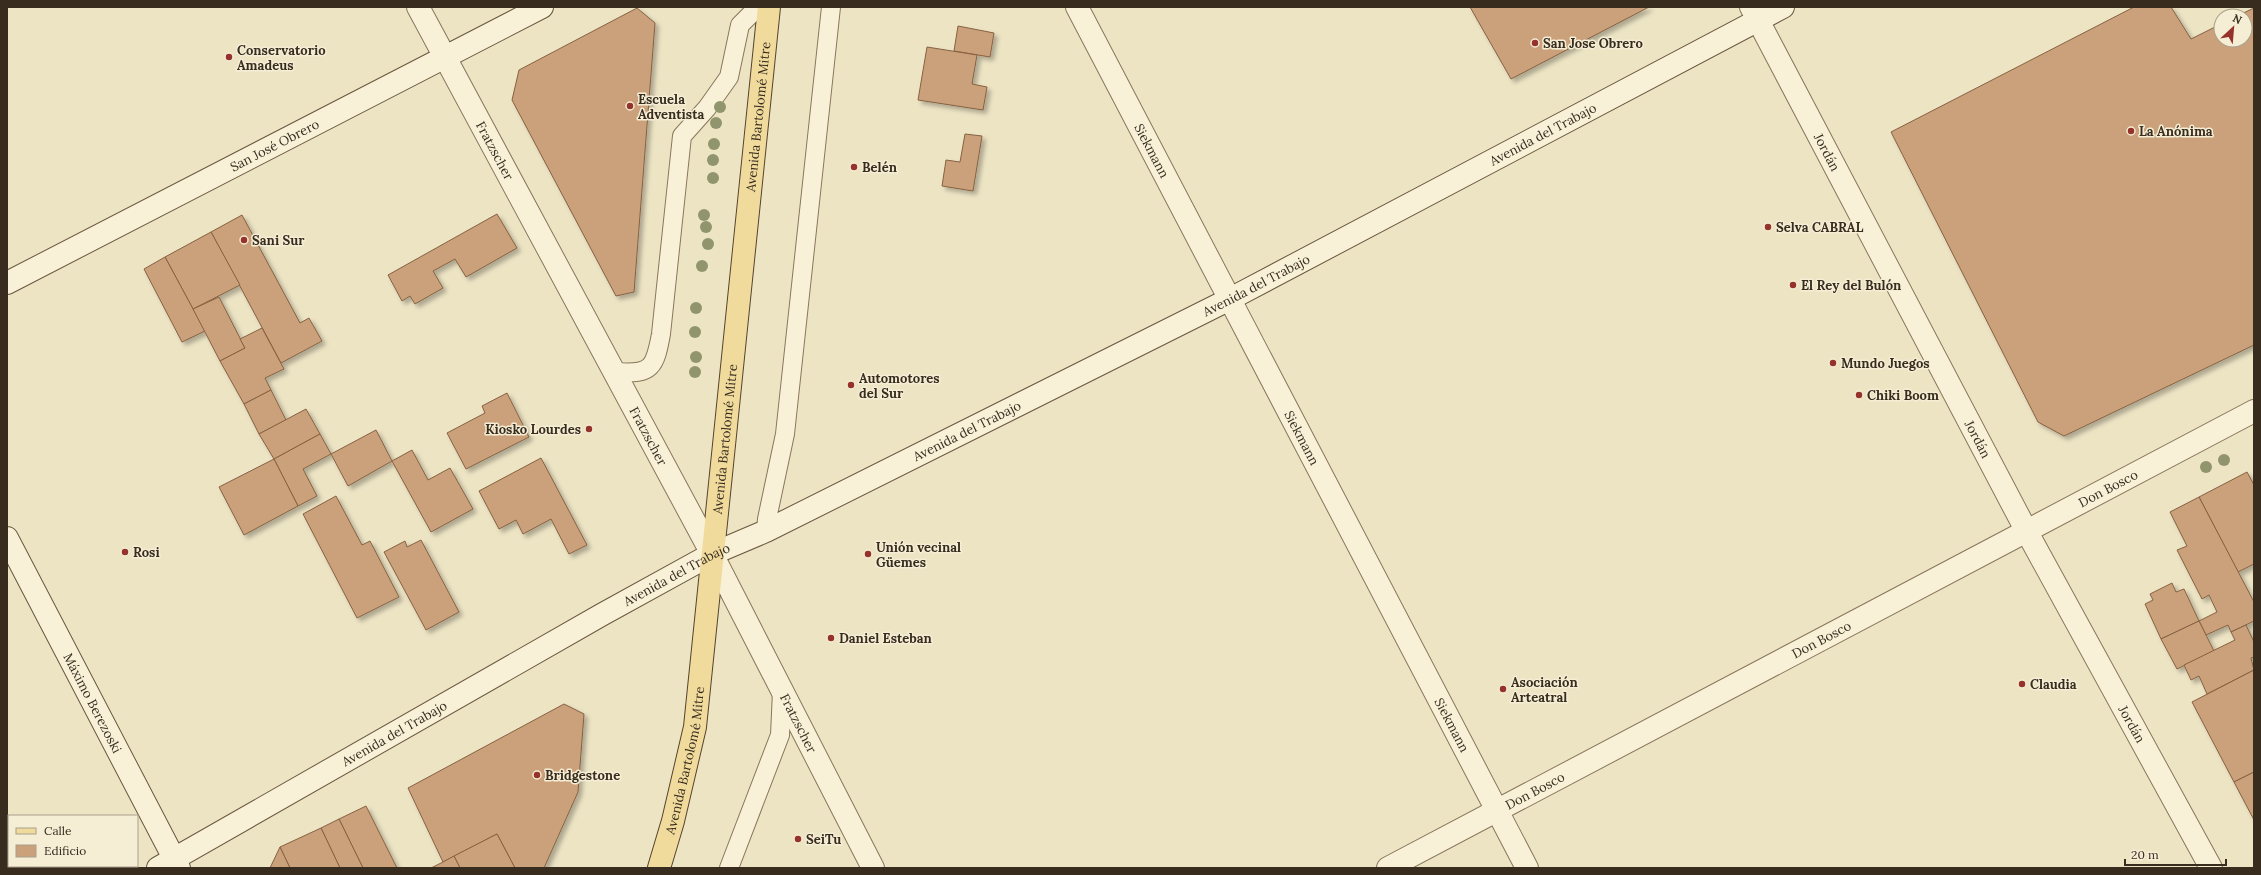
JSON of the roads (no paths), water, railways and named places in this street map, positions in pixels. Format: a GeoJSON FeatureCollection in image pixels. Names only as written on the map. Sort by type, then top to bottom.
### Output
{"type":"FeatureCollection","features":[{"type":"Feature","properties":{"kind":"main road","name":"Avenida Bartolomé Mitre"},"geometry":{"type":"LineString","coordinates":[[659,868],[673,821],[695,727],[769,7]]}},
{"type":"Feature","properties":{"kind":"street","name":"Fratzscher"},"geometry":{"type":"LineString","coordinates":[[418,7],[616,372],[712,554],[873,868]]}},
{"type":"Feature","properties":{"kind":"street","name":"San José Obrero"},"geometry":{"type":"LineString","coordinates":[[7,283],[542,7]]}},
{"type":"Feature","properties":{"kind":"street","name":"Siekmann"},"geometry":{"type":"LineString","coordinates":[[1077,7],[1527,868]]}},
{"type":"Feature","properties":{"kind":"street","name":"Avenida del Trabajo"},"geometry":{"type":"LineString","coordinates":[[171,865],[603,614],[712,554],[766,531],[1230,299],[1754,14],[1783,7]]}},
{"type":"Feature","properties":{"kind":"street","name":"Jordán"},"geometry":{"type":"LineString","coordinates":[[1754,14],[2027,532],[2211,868]]}},
{"type":"Feature","properties":{"kind":"street","name":"Don Bosco"},"geometry":{"type":"LineString","coordinates":[[1388,868],[1498,812],[2254,411]]}},
{"type":"Feature","properties":{"kind":"street","name":"Máximo Berezoski"},"geometry":{"type":"LineString","coordinates":[[7,538],[171,865]]}},
{"type":"Feature","properties":{"kind":"lane"},"geometry":{"type":"LineString","coordinates":[[616,372],[635,374],[648,369],[656,359],[661,334],[682,136],[707,108],[729,77],[740,25],[758,7]]}},
{"type":"Feature","properties":{"kind":"lane"},"geometry":{"type":"LineString","coordinates":[[766,531],[767,519],[784,434],[831,7]]}},
{"type":"Feature","properties":{"kind":"lane"},"geometry":{"type":"LineString","coordinates":[[728,868],[780,735],[782,691]]}},
{"type":"Feature","properties":{"kind":"place","name":"San Jose Obrero"},"geometry":{"type":"Point","coordinates":[1535,43]}},
{"type":"Feature","properties":{"kind":"place","name":"Conservatorio Amadeus"},"geometry":{"type":"Point","coordinates":[229,57]}},
{"type":"Feature","properties":{"kind":"place","name":"Escuela Adventista"},"geometry":{"type":"Point","coordinates":[630,106]}},
{"type":"Feature","properties":{"kind":"place","name":"La Anónima"},"geometry":{"type":"Point","coordinates":[2131,131]}},
{"type":"Feature","properties":{"kind":"place","name":"Belén"},"geometry":{"type":"Point","coordinates":[854,167]}},
{"type":"Feature","properties":{"kind":"place","name":"Selva CABRAL"},"geometry":{"type":"Point","coordinates":[1768,227]}},
{"type":"Feature","properties":{"kind":"place","name":"Sani Sur"},"geometry":{"type":"Point","coordinates":[244,240]}},
{"type":"Feature","properties":{"kind":"place","name":"El Rey del Bulón"},"geometry":{"type":"Point","coordinates":[1793,285]}},
{"type":"Feature","properties":{"kind":"place","name":"Mundo Juegos"},"geometry":{"type":"Point","coordinates":[1833,363]}},
{"type":"Feature","properties":{"kind":"place","name":"Automotores del Sur"},"geometry":{"type":"Point","coordinates":[851,385]}},
{"type":"Feature","properties":{"kind":"place","name":"Chiki Boom"},"geometry":{"type":"Point","coordinates":[1859,395]}},
{"type":"Feature","properties":{"kind":"place","name":"Kiosko Lourdes"},"geometry":{"type":"Point","coordinates":[589,429]}},
{"type":"Feature","properties":{"kind":"place","name":"Rosi"},"geometry":{"type":"Point","coordinates":[125,552]}},
{"type":"Feature","properties":{"kind":"place","name":"Unión vecinal Güemes"},"geometry":{"type":"Point","coordinates":[868,554]}},
{"type":"Feature","properties":{"kind":"place","name":"Daniel Esteban"},"geometry":{"type":"Point","coordinates":[831,638]}},
{"type":"Feature","properties":{"kind":"place","name":"Claudia"},"geometry":{"type":"Point","coordinates":[2022,684]}},
{"type":"Feature","properties":{"kind":"place","name":"Asociación Arteatral"},"geometry":{"type":"Point","coordinates":[1503,689]}},
{"type":"Feature","properties":{"kind":"place","name":"Bridgestone"},"geometry":{"type":"Point","coordinates":[537,775]}},
{"type":"Feature","properties":{"kind":"place","name":"SeiTu"},"geometry":{"type":"Point","coordinates":[798,839]}}]}
